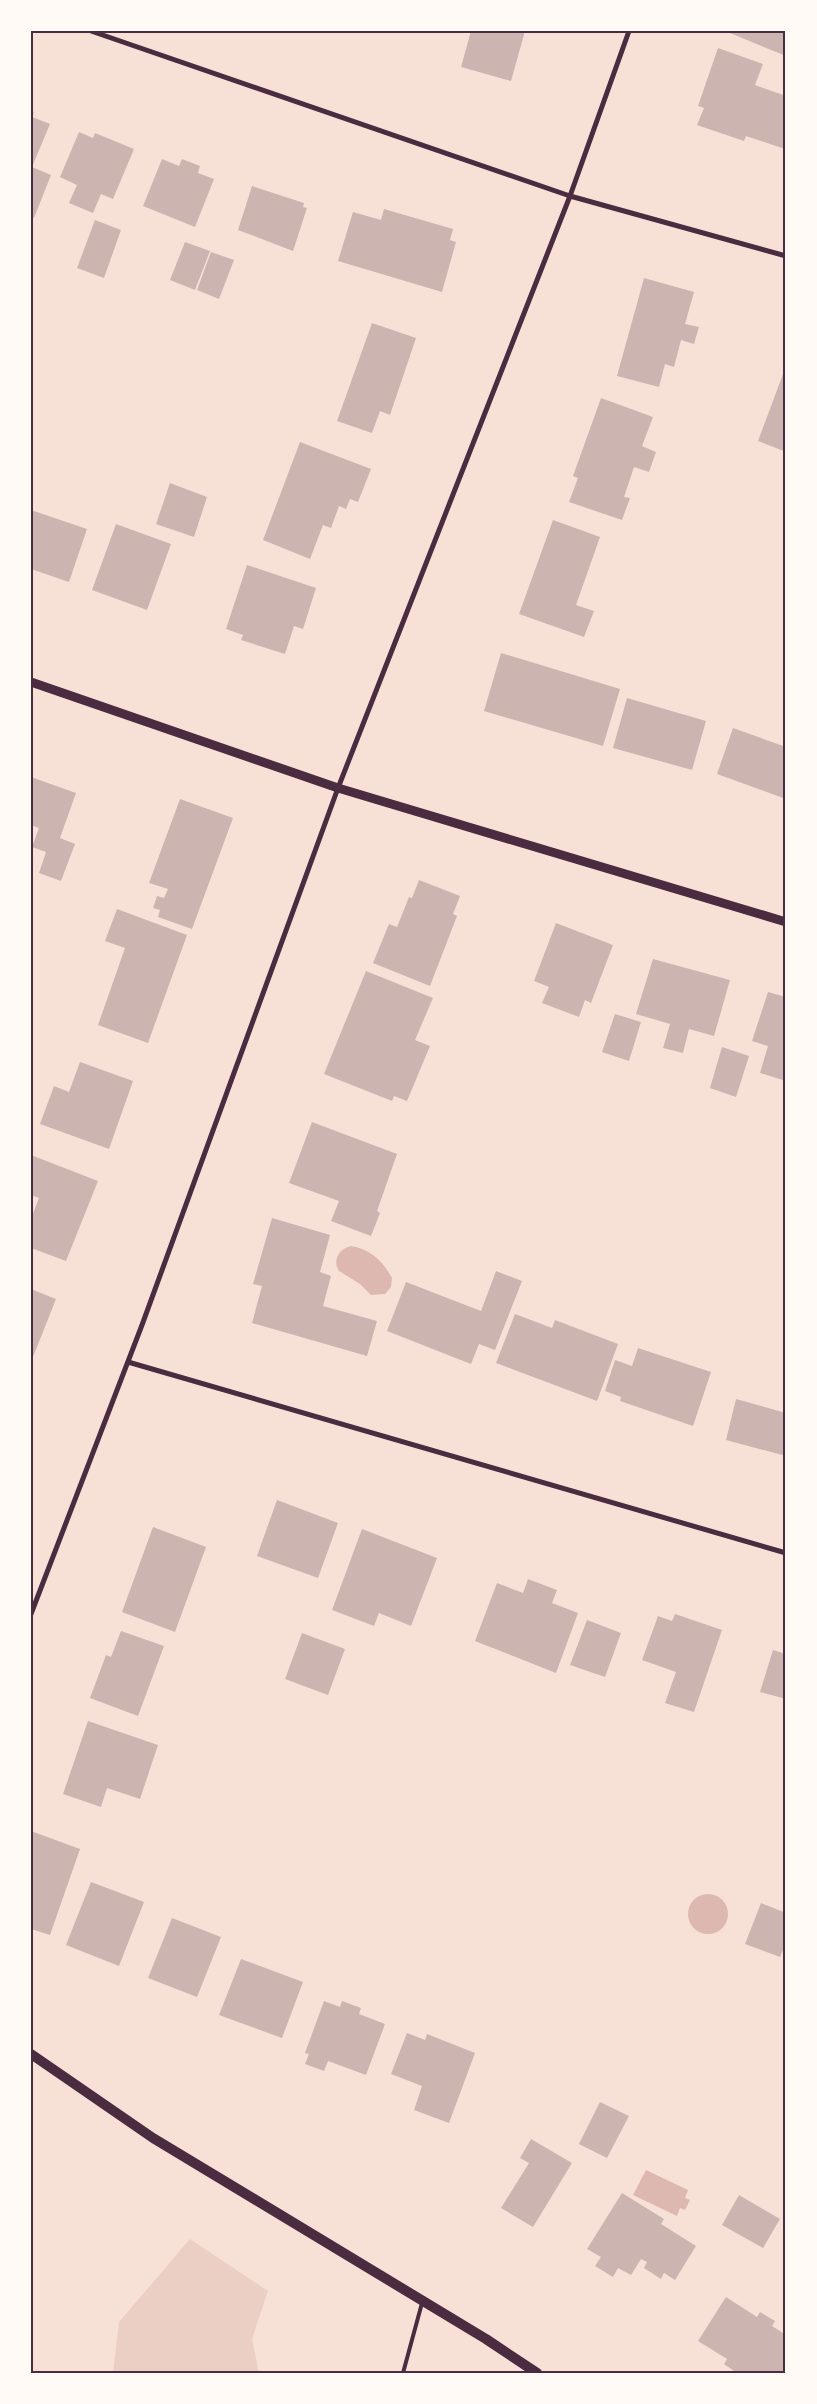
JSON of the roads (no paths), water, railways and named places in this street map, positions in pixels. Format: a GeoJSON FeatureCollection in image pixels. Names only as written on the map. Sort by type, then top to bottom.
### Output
{"type":"FeatureCollection","features":[{"type":"Feature","properties":{"kind":"main road"},"geometry":{"type":"LineString","coordinates":[[31,2054],[153,2138],[422,2300],[537,2373]]}},
{"type":"Feature","properties":{"kind":"street"},"geometry":{"type":"LineString","coordinates":[[91,31],[570,196],[786,256]]}},
{"type":"Feature","properties":{"kind":"street"},"geometry":{"type":"LineString","coordinates":[[31,1614],[128,1362],[338,788],[570,196],[629,31]]}},
{"type":"Feature","properties":{"kind":"street"},"geometry":{"type":"LineString","coordinates":[[31,682],[338,788],[786,922]]}},
{"type":"Feature","properties":{"kind":"street"},"geometry":{"type":"LineString","coordinates":[[128,1362],[786,1553]]}},
{"type":"Feature","properties":{"kind":"lane"},"geometry":{"type":"LineString","coordinates":[[403,2373],[422,2300]]}}]}
